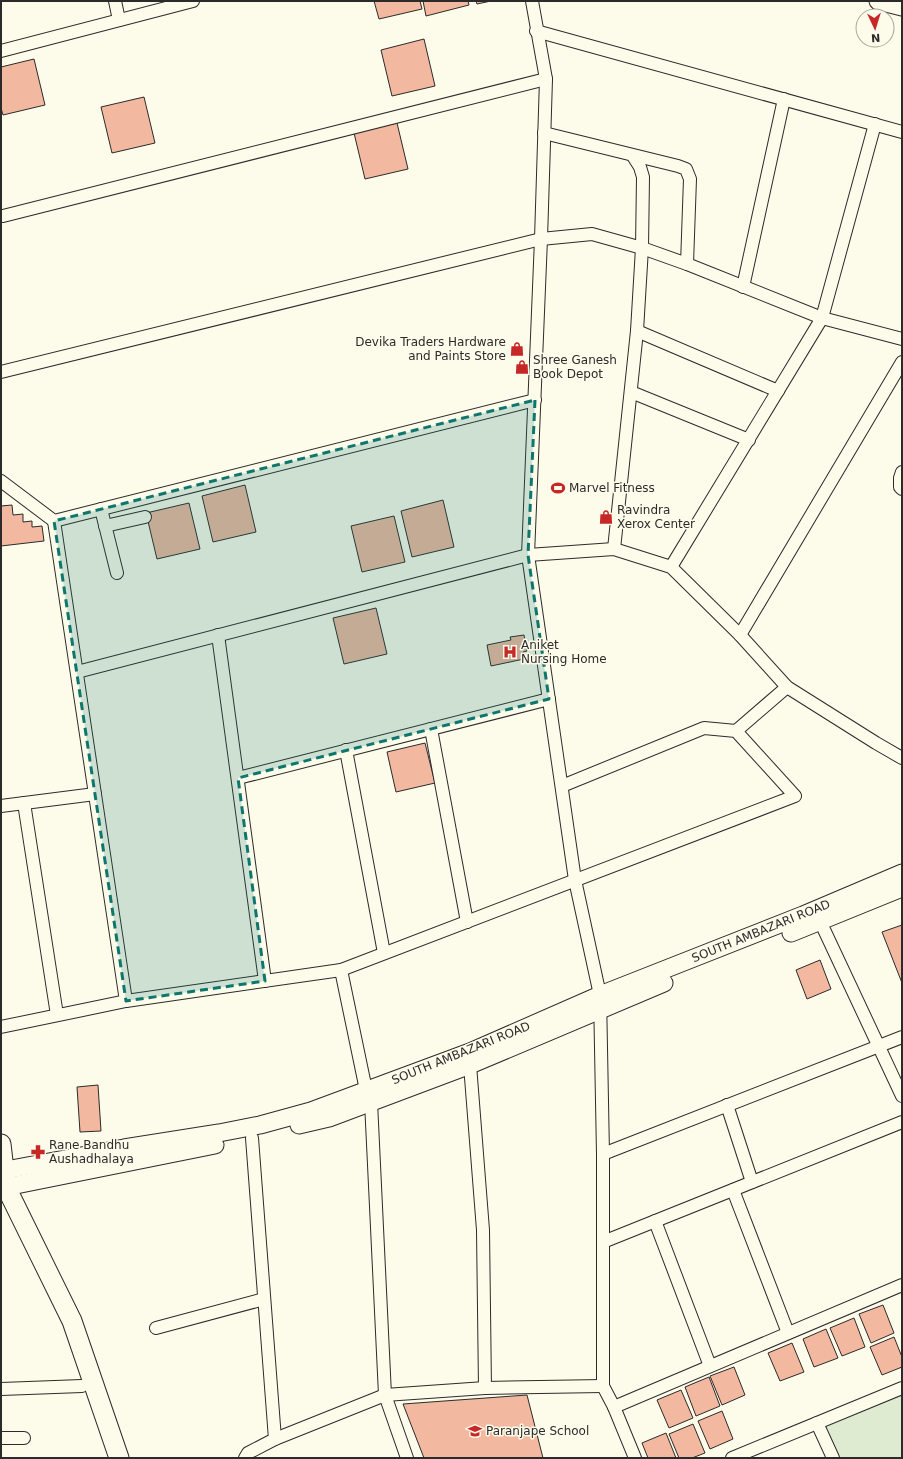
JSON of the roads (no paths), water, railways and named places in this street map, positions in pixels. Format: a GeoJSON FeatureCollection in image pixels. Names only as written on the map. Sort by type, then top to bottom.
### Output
{"type":"FeatureCollection","features":[{"type":"Feature","properties":{"kind":"main road"},"geometry":{"type":"LineString","coordinates":[[878,1],[902,7]]}},
{"type":"Feature","properties":{"kind":"main road","name":"SOUTH AMBAZARI ROAD"},"geometry":{"type":"LineString","coordinates":[[2,1183],[124,1148],[260,1125],[368,1096],[470,1065],[600,1002],[902,873]]}},
{"type":"Feature","properties":{"kind":"main road","name":"SOUTH AMBAZARI ROAD"},"geometry":{"type":"LineString","coordinates":[[2,1183],[252,1138],[329,1118],[368,1096],[470,1052],[600,1002],[820,922],[902,888]]}},
{"type":"Feature","properties":{"kind":"main road"},"geometry":{"type":"LineString","coordinates":[[1,1144],[2,1183],[59,1322],[107,1458]]}},
{"type":"Feature","properties":{"kind":"main road"},"geometry":{"type":"LineString","coordinates":[[2,1183],[72,1321],[119,1458]]}},
{"type":"Feature","properties":{"kind":"street"},"geometry":{"type":"LineString","coordinates":[[115,1],[119,20]]}},
{"type":"Feature","properties":{"kind":"street"},"geometry":{"type":"LineString","coordinates":[[1,51],[193,1]]}},
{"type":"Feature","properties":{"kind":"street"},"geometry":{"type":"LineString","coordinates":[[532,1],[536,31],[546,79],[528,555],[576,880],[600,1002],[603,1154],[603,1386],[614,1407],[635,1458]]}},
{"type":"Feature","properties":{"kind":"street"},"geometry":{"type":"LineString","coordinates":[[536,31],[902,132]]}},
{"type":"Feature","properties":{"kind":"street"},"geometry":{"type":"LineString","coordinates":[[2,213],[546,79]]}},
{"type":"Feature","properties":{"kind":"street"},"geometry":{"type":"LineString","coordinates":[[743,286],[784,99]]}},
{"type":"Feature","properties":{"kind":"street"},"geometry":{"type":"LineString","coordinates":[[671,567],[822,318],[875,124]]}},
{"type":"Feature","properties":{"kind":"street"},"geometry":{"type":"LineString","coordinates":[[544,133],[686,169],[690,179],[687,264]]}},
{"type":"Feature","properties":{"kind":"street"},"geometry":{"type":"LineString","coordinates":[[614,549],[637,331],[642,248],[643,177],[640,167],[633,156]]}},
{"type":"Feature","properties":{"kind":"street"},"geometry":{"type":"LineString","coordinates":[[1,372],[541,239],[592,234],[642,248],[687,264],[822,318],[902,339]]}},
{"type":"Feature","properties":{"kind":"street"},"geometry":{"type":"LineString","coordinates":[[637,331],[778,391]]}},
{"type":"Feature","properties":{"kind":"street"},"geometry":{"type":"LineString","coordinates":[[740,635],[902,362]]}},
{"type":"Feature","properties":{"kind":"street"},"geometry":{"type":"LineString","coordinates":[[631,392],[749,440]]}},
{"type":"Feature","properties":{"kind":"street"},"geometry":{"type":"LineString","coordinates":[[54,521],[534,400]]}},
{"type":"Feature","properties":{"kind":"street"},"geometry":{"type":"LineString","coordinates":[[902,472],[900,487],[902,489]]}},
{"type":"Feature","properties":{"kind":"street"},"geometry":{"type":"LineString","coordinates":[[1,481],[54,521],[126,1001]]}},
{"type":"Feature","properties":{"kind":"street"},"geometry":{"type":"LineString","coordinates":[[101,509],[117,573]]}},
{"type":"Feature","properties":{"kind":"street"},"geometry":{"type":"LineString","coordinates":[[105,526],[145,517]]}},
{"type":"Feature","properties":{"kind":"street"},"geometry":{"type":"LineString","coordinates":[[77,672],[528,555],[614,549],[671,567],[740,635],[787,687],[902,758]]}},
{"type":"Feature","properties":{"kind":"street"},"geometry":{"type":"LineString","coordinates":[[218,635],[265,981]]}},
{"type":"Feature","properties":{"kind":"street"},"geometry":{"type":"LineString","coordinates":[[736,731],[787,687]]}},
{"type":"Feature","properties":{"kind":"street"},"geometry":{"type":"LineString","coordinates":[[238,778],[549,699]]}},
{"type":"Feature","properties":{"kind":"street"},"geometry":{"type":"LineString","coordinates":[[1,1028],[126,1001],[341,970],[795,796],[736,731],[704,728],[562,786]]}},
{"type":"Feature","properties":{"kind":"street"},"geometry":{"type":"LineString","coordinates":[[431,729],[467,922]]}},
{"type":"Feature","properties":{"kind":"street"},"geometry":{"type":"LineString","coordinates":[[346,750],[384,953]]}},
{"type":"Feature","properties":{"kind":"street"},"geometry":{"type":"LineString","coordinates":[[1,806],[95,794]]}},
{"type":"Feature","properties":{"kind":"street"},"geometry":{"type":"LineString","coordinates":[[24,803],[57,1015]]}},
{"type":"Feature","properties":{"kind":"street"},"geometry":{"type":"LineString","coordinates":[[820,922],[902,1096]]}},
{"type":"Feature","properties":{"kind":"street"},"geometry":{"type":"LineString","coordinates":[[341,970],[368,1096],[385,1395],[407,1458]]}},
{"type":"Feature","properties":{"kind":"street"},"geometry":{"type":"LineString","coordinates":[[603,1154],[902,1037]]}},
{"type":"Feature","properties":{"kind":"street"},"geometry":{"type":"LineString","coordinates":[[470,1065],[483,1230],[485,1388]]}},
{"type":"Feature","properties":{"kind":"street"},"geometry":{"type":"LineString","coordinates":[[727,1105],[752,1182]]}},
{"type":"Feature","properties":{"kind":"street"},"geometry":{"type":"LineString","coordinates":[[603,1242],[902,1122]]}},
{"type":"Feature","properties":{"kind":"street"},"geometry":{"type":"LineString","coordinates":[[252,1138],[275,1439]]}},
{"type":"Feature","properties":{"kind":"street"},"geometry":{"type":"LineString","coordinates":[[733,1190],[788,1333]]}},
{"type":"Feature","properties":{"kind":"street"},"geometry":{"type":"LineString","coordinates":[[655,1222],[710,1366]]}},
{"type":"Feature","properties":{"kind":"street"},"geometry":{"type":"LineString","coordinates":[[614,1407],[902,1285]]}},
{"type":"Feature","properties":{"kind":"street"},"geometry":{"type":"LineString","coordinates":[[156,1328],[264,1299]]}},
{"type":"Feature","properties":{"kind":"street"},"geometry":{"type":"LineString","coordinates":[[1,1389],[82,1386]]}},
{"type":"Feature","properties":{"kind":"street"},"geometry":{"type":"LineString","coordinates":[[244,1458],[248,1454],[275,1439],[385,1395],[485,1388],[603,1386]]}},
{"type":"Feature","properties":{"kind":"street"},"geometry":{"type":"LineString","coordinates":[[736,1457],[902,1388]]}},
{"type":"Feature","properties":{"kind":"street"},"geometry":{"type":"LineString","coordinates":[[817,1423],[833,1458]]}},
{"type":"Feature","properties":{"kind":"street"},"geometry":{"type":"LineString","coordinates":[[1,1438],[24,1438]]}},
{"type":"Feature","properties":{"kind":"place","name":"Devika Traders Hardware and Paints Store"},"geometry":{"type":"Point","coordinates":[517,349]}},
{"type":"Feature","properties":{"kind":"place","name":"Shree Ganesh Book Depot"},"geometry":{"type":"Point","coordinates":[522,367]}},
{"type":"Feature","properties":{"kind":"place","name":"Marvel Fitness"},"geometry":{"type":"Point","coordinates":[558,488]}},
{"type":"Feature","properties":{"kind":"place","name":"Ravindra Xerox Center"},"geometry":{"type":"Point","coordinates":[606,517]}},
{"type":"Feature","properties":{"kind":"place","name":"Aniket Nursing Home"},"geometry":{"type":"Point","coordinates":[510,652]}},
{"type":"Feature","properties":{"kind":"place","name":"Rane Bandhu Aushadhalaya"},"geometry":{"type":"Point","coordinates":[38,1152]}},
{"type":"Feature","properties":{"kind":"place","name":"Paranjape School"},"geometry":{"type":"Point","coordinates":[475,1431]}}]}
